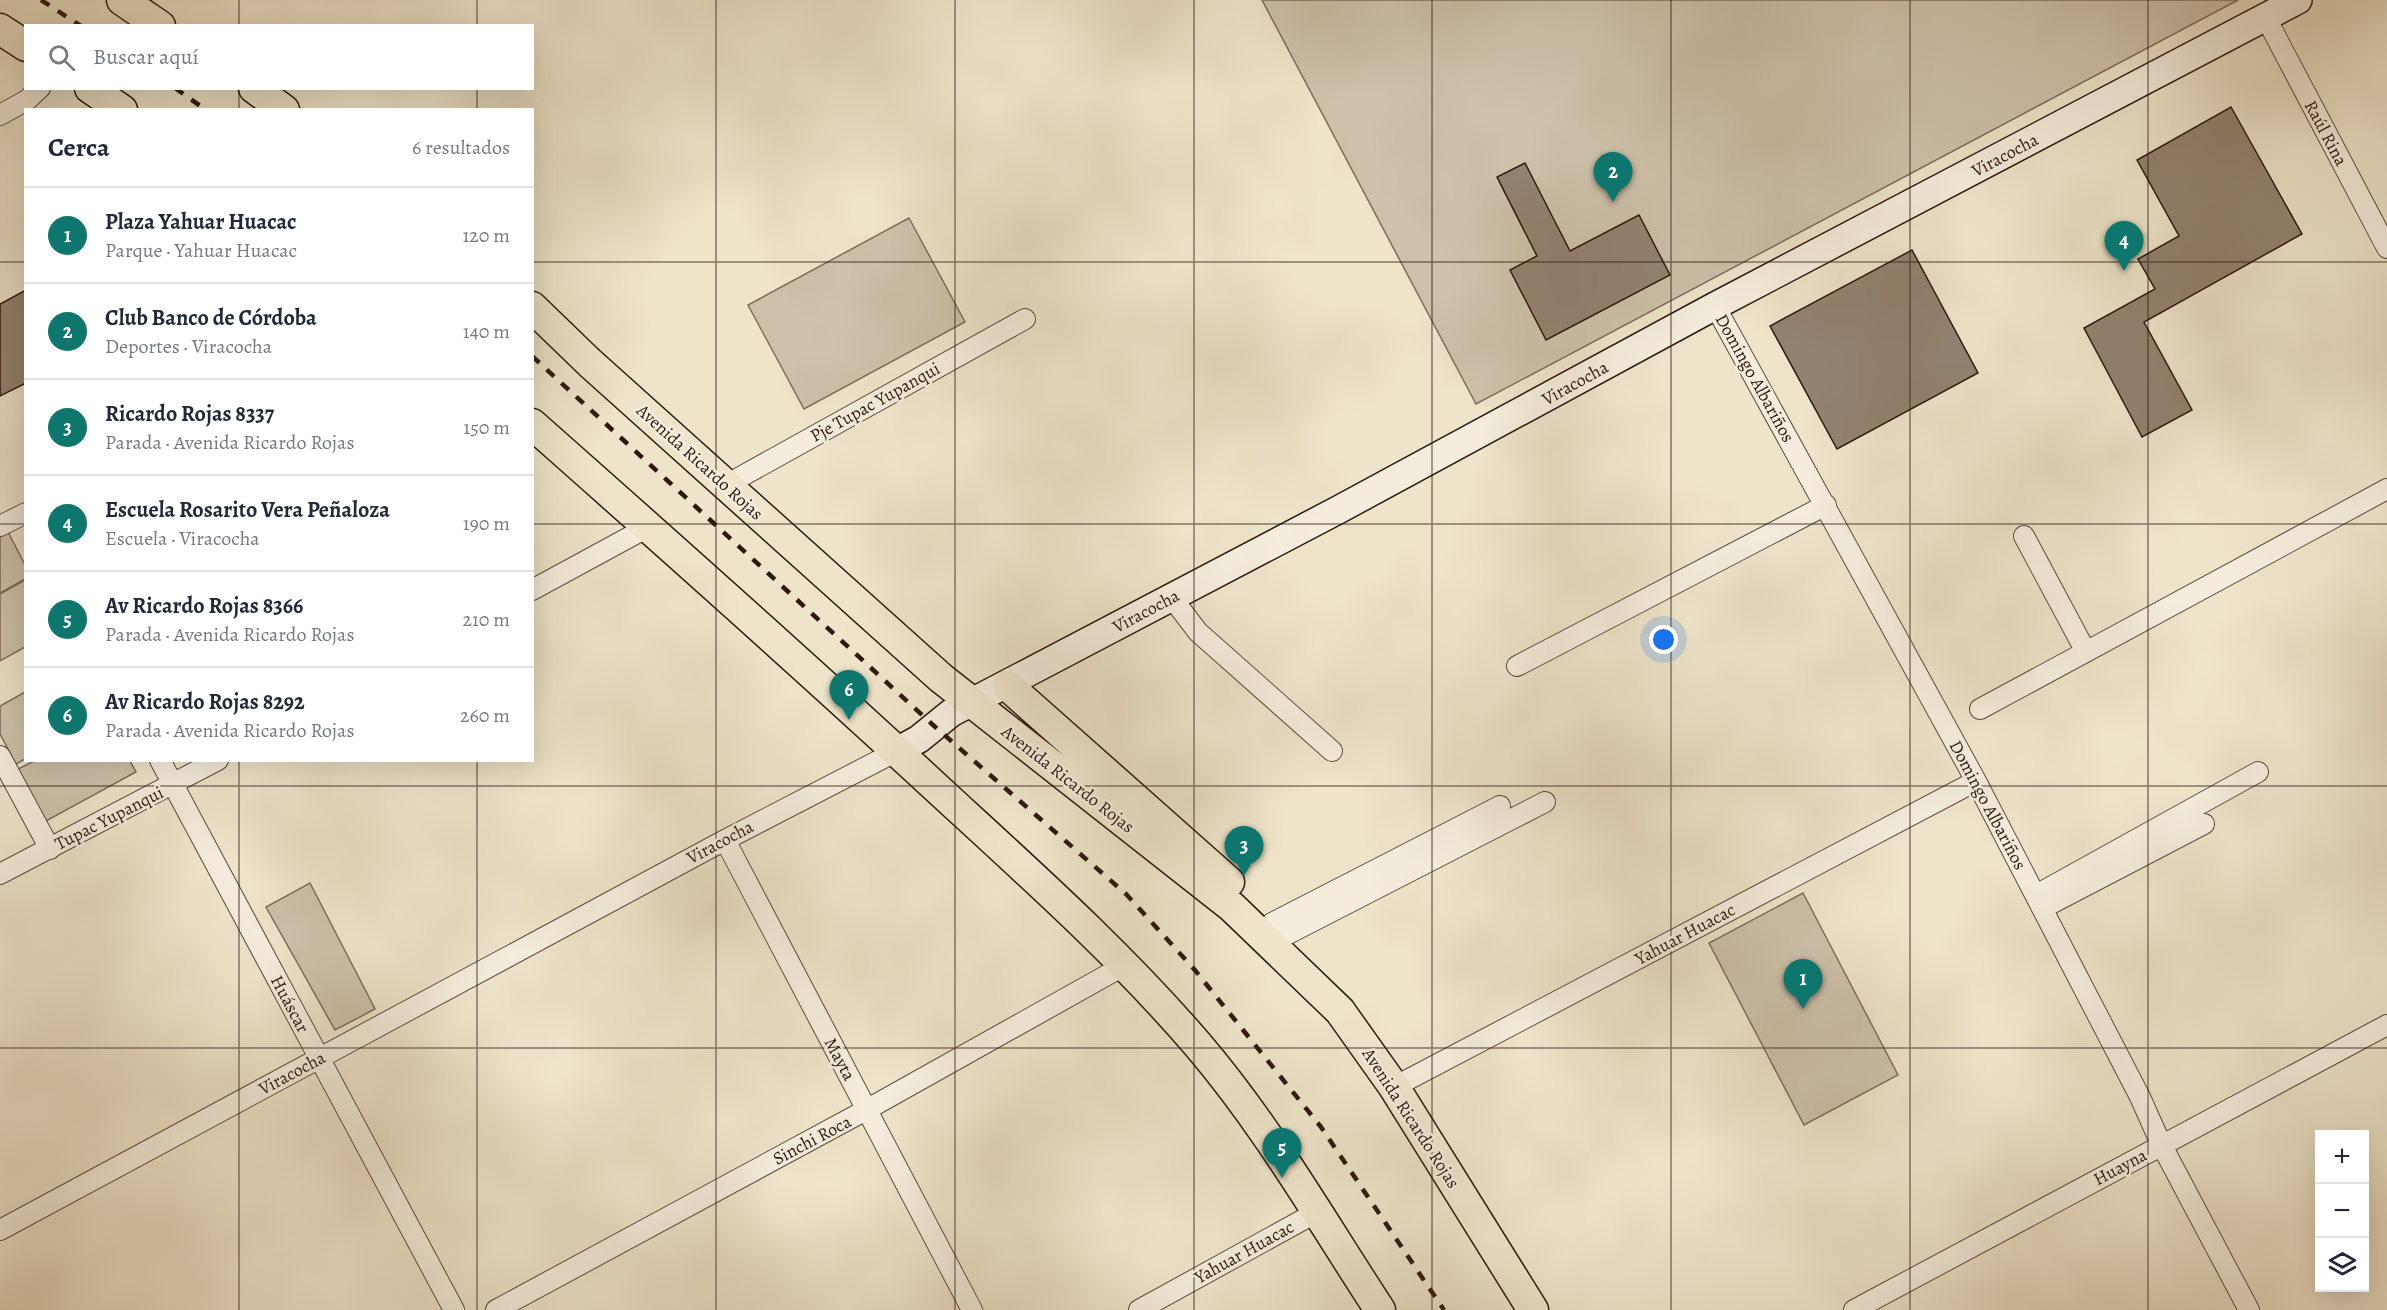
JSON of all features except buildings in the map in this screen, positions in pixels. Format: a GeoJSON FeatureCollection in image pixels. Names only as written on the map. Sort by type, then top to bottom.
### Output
{"type":"FeatureCollection","features":[{"type":"Feature","properties":{"kind":"main road"},"geometry":{"type":"LineString","coordinates":[[122,0],[157,24]]}},
{"type":"Feature","properties":{"kind":"main road","name":"Viracocha"},"geometry":{"type":"LineString","coordinates":[[897,750],[919,739],[933,725],[970,703],[1008,686],[1715,306],[2298,0]]}},
{"type":"Feature","properties":{"kind":"main road"},"geometry":{"type":"LineString","coordinates":[[0,29],[24,45]]}},
{"type":"Feature","properties":{"kind":"main road"},"geometry":{"type":"LineString","coordinates":[[93,90],[119,108]]}},
{"type":"Feature","properties":{"kind":"main road"},"geometry":{"type":"LineString","coordinates":[[257,90],[281,108]]}},
{"type":"Feature","properties":{"kind":"main road","name":"Avenida Ricardo Rojas"},"geometry":{"type":"LineString","coordinates":[[534,309],[590,363],[970,703],[1232,907],[1340,1011],[1394,1087],[1533,1310]]}},
{"type":"Feature","properties":{"kind":"main road"},"geometry":{"type":"LineString","coordinates":[[534,426],[897,750],[1125,965],[1222,1074],[1275,1146],[1380,1310]]}},
{"type":"Feature","properties":{"kind":"main road"},"geometry":{"type":"LineString","coordinates":[[1008,686],[1119,782],[1278,930],[1308,964],[1340,1011]]}},
{"type":"Feature","properties":{"kind":"street","name":"Raúl Rina"},"geometry":{"type":"LineString","coordinates":[[2266,18],[2387,248]]}},
{"type":"Feature","properties":{"kind":"street"},"geometry":{"type":"LineString","coordinates":[[0,115],[27,100],[38,90]]}},
{"type":"Feature","properties":{"kind":"street","name":"Domingo Albariños"},"geometry":{"type":"LineString","coordinates":[[1715,306],[1976,781],[2140,1097],[2161,1144],[2249,1310]]}},
{"type":"Feature","properties":{"kind":"street","name":"Pje Tupac Yupanqui"},"geometry":{"type":"LineString","coordinates":[[726,485],[1025,319]]}},
{"type":"Feature","properties":{"kind":"street"},"geometry":{"type":"LineString","coordinates":[[1980,709],[2387,489]]}},
{"type":"Feature","properties":{"kind":"street"},"geometry":{"type":"LineString","coordinates":[[1517,666],[1826,505]]}},
{"type":"Feature","properties":{"kind":"street"},"geometry":{"type":"LineString","coordinates":[[0,526],[24,514]]}},
{"type":"Feature","properties":{"kind":"street"},"geometry":{"type":"LineString","coordinates":[[534,589],[648,527]]}},
{"type":"Feature","properties":{"kind":"street"},"geometry":{"type":"LineString","coordinates":[[2024,536],[2086,652]]}},
{"type":"Feature","properties":{"kind":"street"},"geometry":{"type":"LineString","coordinates":[[1172,598],[1198,632],[1332,751]]}},
{"type":"Feature","properties":{"kind":"street","name":"Viracocha"},"geometry":{"type":"LineString","coordinates":[[0,1230],[897,750]]}},
{"type":"Feature","properties":{"kind":"street"},"geometry":{"type":"LineString","coordinates":[[0,756],[50,849]]}},
{"type":"Feature","properties":{"kind":"street","name":"Huáscar"},"geometry":{"type":"LineString","coordinates":[[161,762],[454,1310]]}},
{"type":"Feature","properties":{"kind":"street","name":"Tupac Yupanqui"},"geometry":{"type":"LineString","coordinates":[[0,874],[214,762]]}},
{"type":"Feature","properties":{"kind":"street"},"geometry":{"type":"LineString","coordinates":[[2040,902],[2258,772]]}},
{"type":"Feature","properties":{"kind":"street","name":"Yahuar Huacac"},"geometry":{"type":"LineString","coordinates":[[1394,1087],[1976,781]]}},
{"type":"Feature","properties":{"kind":"street"},"geometry":{"type":"LineString","coordinates":[[1278,930],[1545,802]]}},
{"type":"Feature","properties":{"kind":"street"},"geometry":{"type":"LineString","coordinates":[[1278,930],[1500,806]]}},
{"type":"Feature","properties":{"kind":"street"},"geometry":{"type":"LineString","coordinates":[[2040,902],[2204,824]]}},
{"type":"Feature","properties":{"kind":"street","name":"Mayta"},"geometry":{"type":"LineString","coordinates":[[725,840],[972,1310]]}},
{"type":"Feature","properties":{"kind":"street","name":"Sinchi Roca"},"geometry":{"type":"LineString","coordinates":[[496,1310],[866,1110],[1125,965]]}},
{"type":"Feature","properties":{"kind":"street","name":"Huayna"},"geometry":{"type":"LineString","coordinates":[[1854,1310],[2387,1025]]}},
{"type":"Feature","properties":{"kind":"street","name":"Yahuar Huacac"},"geometry":{"type":"LineString","coordinates":[[1139,1310],[1317,1212]]}},
{"type":"Feature","properties":{"kind":"shaded area"},"geometry":{"type":"Polygon","coordinates":[[[1262,0],[2238,0],[1476,404],[1262,0]]]}},
{"type":"Feature","properties":{"kind":"shaded area"},"geometry":{"type":"Polygon","coordinates":[[[909,218],[965,322],[804,409],[748,305],[909,218]]]}},
{"type":"Feature","properties":{"kind":"shaded area"},"geometry":{"type":"Polygon","coordinates":[[[4,524],[24,563],[24,580],[0,593],[0,526],[4,524]]]}},
{"type":"Feature","properties":{"kind":"shaded area"},"geometry":{"type":"Polygon","coordinates":[[[24,581],[24,648],[0,661],[0,594],[24,581]]]}},
{"type":"Feature","properties":{"kind":"shaded area"},"geometry":{"type":"Polygon","coordinates":[[[24,693],[24,760],[16,764],[0,734],[0,706],[24,693]]]}},
{"type":"Feature","properties":{"kind":"shaded area"},"geometry":{"type":"Polygon","coordinates":[[[32,762],[131,762],[136,772],[46,821],[18,769],[32,762]]]}},
{"type":"Feature","properties":{"kind":"shaded area"},"geometry":{"type":"Polygon","coordinates":[[[310,883],[375,1009],[335,1030],[266,907],[310,883]]]}},
{"type":"Feature","properties":{"kind":"shaded area"},"geometry":{"type":"Polygon","coordinates":[[[1803,893],[1898,1075],[1804,1125],[1709,943],[1803,893]]]}},
{"type":"Feature","properties":{"kind":"railway"},"geometry":{"type":"LineString","coordinates":[[41,0],[78,24]]}},
{"type":"Feature","properties":{"kind":"railway"},"geometry":{"type":"LineString","coordinates":[[178,90],[203,108]]}},
{"type":"Feature","properties":{"kind":"railway"},"geometry":{"type":"LineString","coordinates":[[534,358],[933,725],[1126,894],[1194,969],[1321,1127],[1444,1310]]}},
{"type":"Feature","properties":{"kind":"place","name":"Club Banco de Córdoba"},"geometry":{"type":"Point","coordinates":[1613,202]}},
{"type":"Feature","properties":{"kind":"place","name":"Escuela Rosarito Vera Peñaloza"},"geometry":{"type":"Point","coordinates":[2124,271]}},
{"type":"Feature","properties":{"kind":"place","name":"Av Ricardo Rojas 8292"},"geometry":{"type":"Point","coordinates":[849,720]}},
{"type":"Feature","properties":{"kind":"place","name":"Ricardo Rojas 8337"},"geometry":{"type":"Point","coordinates":[1244,876]}},
{"type":"Feature","properties":{"kind":"place","name":"Plaza Yahuar Huacac"},"geometry":{"type":"Point","coordinates":[1803,1009]}},
{"type":"Feature","properties":{"kind":"place","name":"Av Ricardo Rojas 8366"},"geometry":{"type":"Point","coordinates":[1282,1178]}}]}
